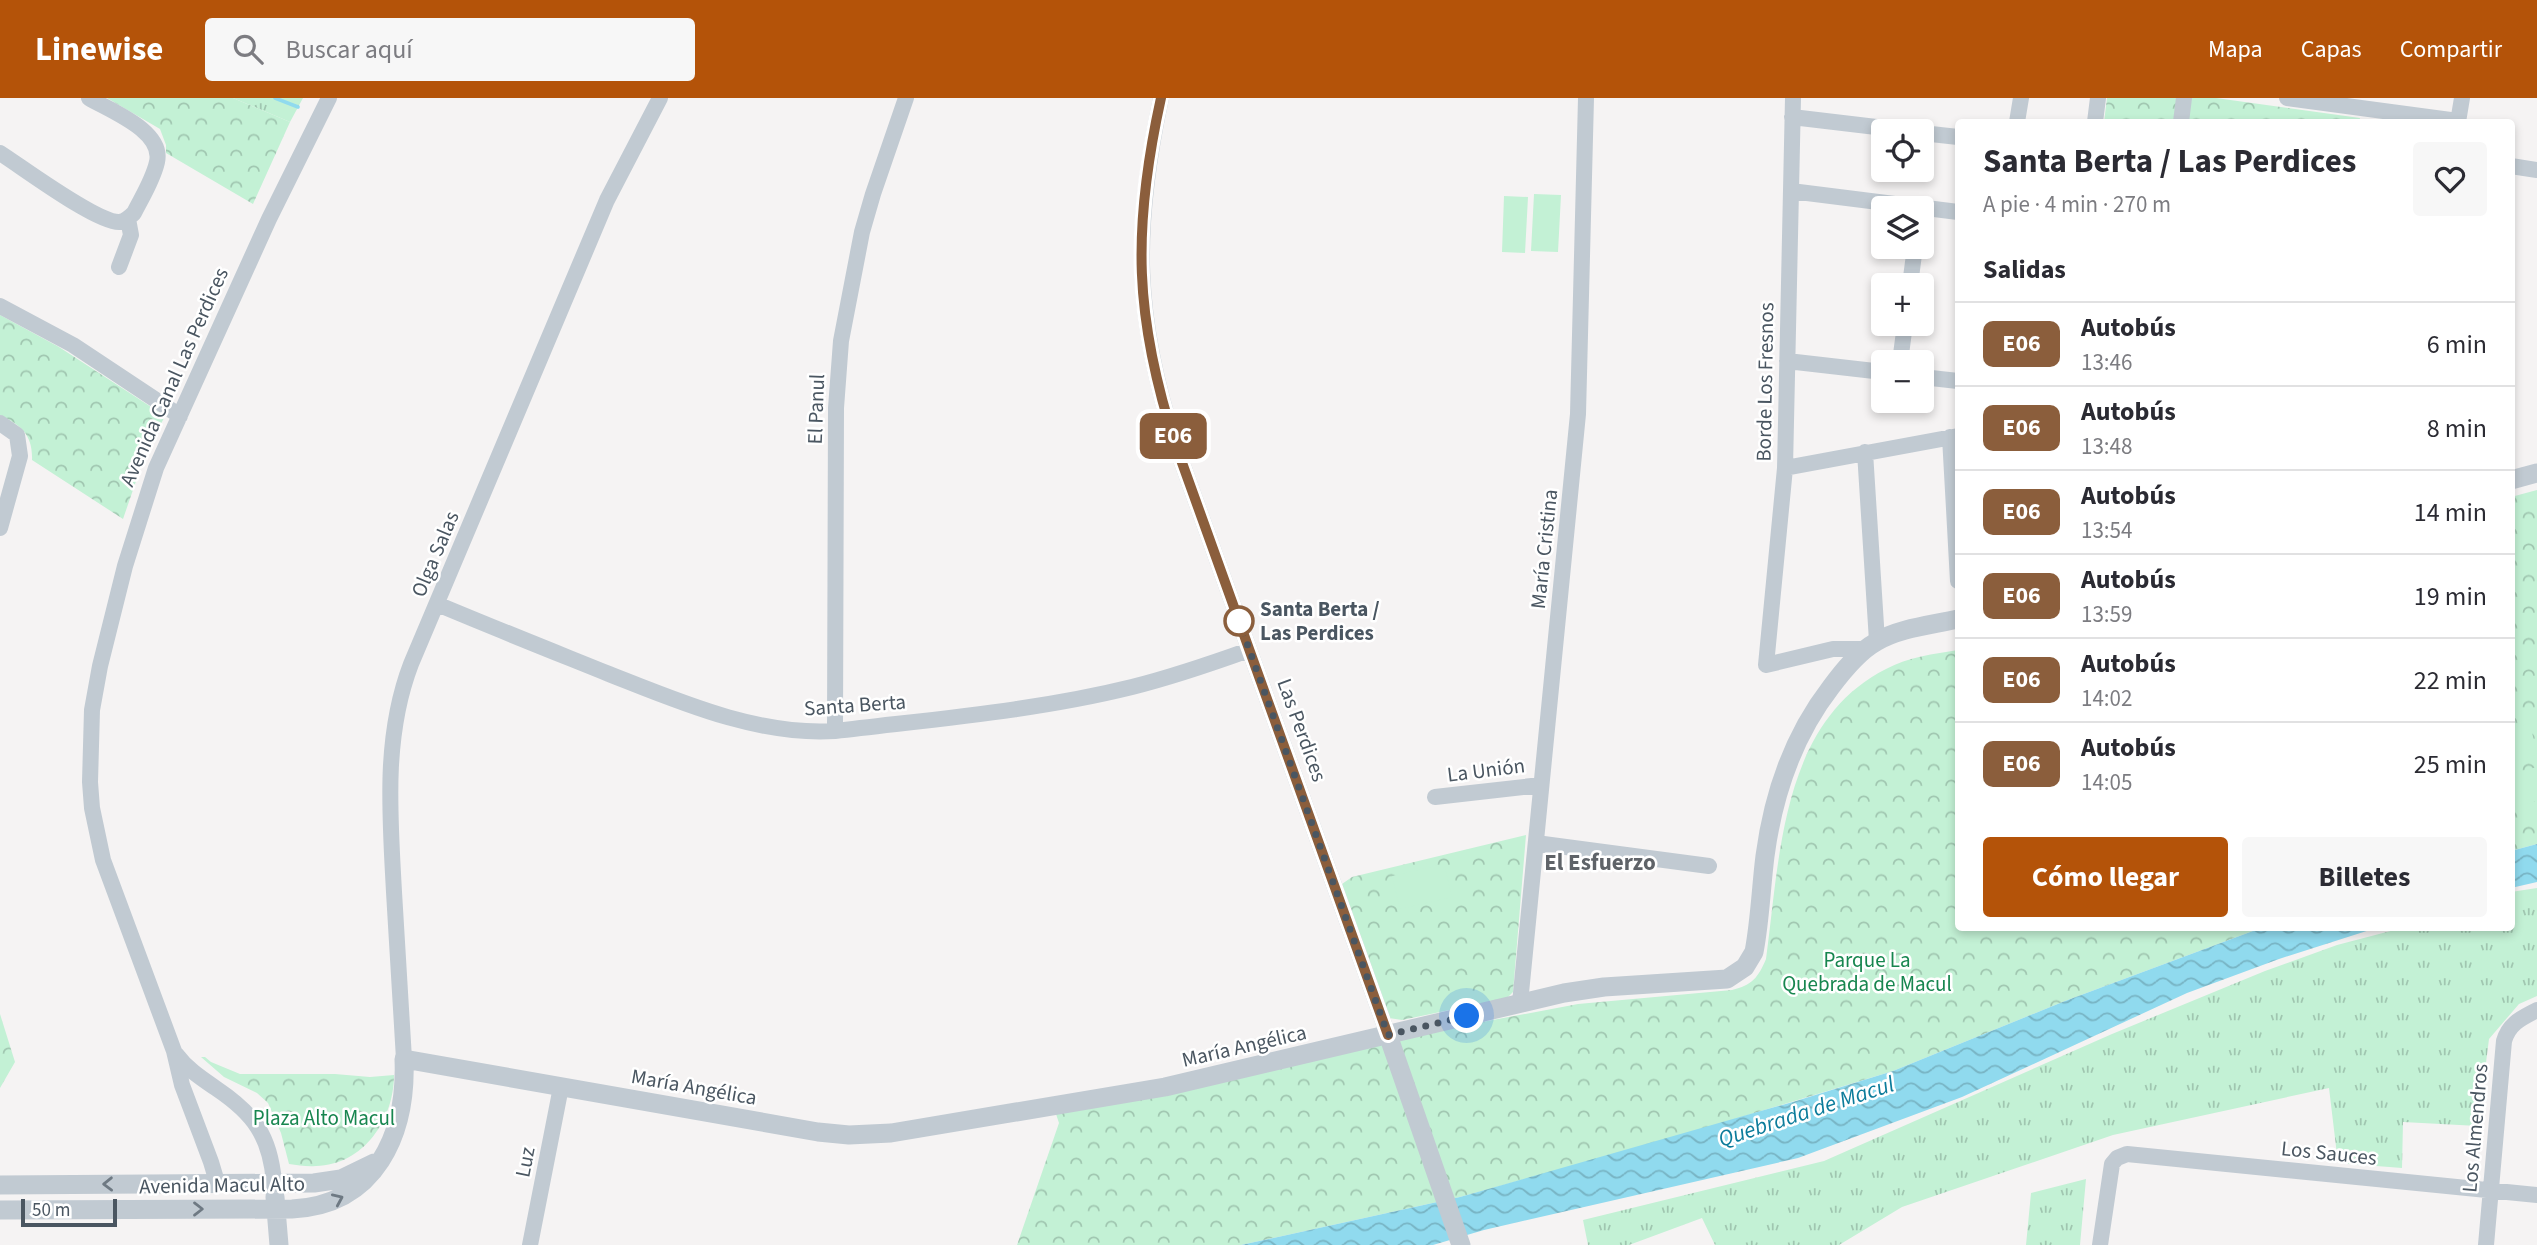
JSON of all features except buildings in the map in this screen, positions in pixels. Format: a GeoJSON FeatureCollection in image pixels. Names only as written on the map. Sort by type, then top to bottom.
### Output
{"type":"FeatureCollection","features":[{"type":"Feature","properties":{"kind":"street"},"geometry":{"type":"LineString","coordinates":[[0,153],[54,191],[111,220],[122,222],[128,219],[134,213],[156,166],[157,149],[145,131],[89,98]]}},
{"type":"Feature","properties":{"kind":"street","name":"Avenida Canal Las Perdices"},"geometry":{"type":"LineString","coordinates":[[217,1182],[182,1085],[174,1051],[103,860],[92,808],[89,756],[95,688],[125,566],[147,492],[275,207],[329,98]]}},
{"type":"Feature","properties":{"kind":"street","name":"Olga Salas"},"geometry":{"type":"LineString","coordinates":[[404,1059],[391,839],[392,739],[405,680],[607,200],[660,98]]}},
{"type":"Feature","properties":{"kind":"street","name":"El Panul"},"geometry":{"type":"LineString","coordinates":[[835,732],[836,408],[841,341],[850,282],[862,232],[906,98]]}},
{"type":"Feature","properties":{"kind":"street","name":"Las Perdices"},"geometry":{"type":"LineString","coordinates":[[1161,98],[1148,163],[1140,268],[1147,335],[1167,417],[1461,1243]]}},
{"type":"Feature","properties":{"kind":"street","name":"María Cristina"},"geometry":{"type":"LineString","coordinates":[[1520,1003],[1578,414],[1586,98]]}},
{"type":"Feature","properties":{"kind":"street","name":"Borde Los Fresnos"},"geometry":{"type":"LineString","coordinates":[[1766,665],[1784,468],[1793,98]]}},
{"type":"Feature","properties":{"kind":"street"},"geometry":{"type":"LineString","coordinates":[[2018,119],[2021,98]]}},
{"type":"Feature","properties":{"kind":"street"},"geometry":{"type":"LineString","coordinates":[[2095,119],[2098,98]]}},
{"type":"Feature","properties":{"kind":"street"},"geometry":{"type":"LineString","coordinates":[[2181,119],[2184,98]]}},
{"type":"Feature","properties":{"kind":"street"},"geometry":{"type":"LineString","coordinates":[[2287,98],[2327,101],[2440,119]]}},
{"type":"Feature","properties":{"kind":"street"},"geometry":{"type":"LineString","coordinates":[[2458,119],[2462,98]]}},
{"type":"Feature","properties":{"kind":"street"},"geometry":{"type":"LineString","coordinates":[[1792,117],[1871,126]]}},
{"type":"Feature","properties":{"kind":"street"},"geometry":{"type":"LineString","coordinates":[[1934,134],[1955,137]]}},
{"type":"Feature","properties":{"kind":"street"},"geometry":{"type":"LineString","coordinates":[[2515,167],[2537,170]]}},
{"type":"Feature","properties":{"kind":"street"},"geometry":{"type":"LineString","coordinates":[[1791,191],[1871,202]]}},
{"type":"Feature","properties":{"kind":"street"},"geometry":{"type":"LineString","coordinates":[[1934,209],[1955,212]]}},
{"type":"Feature","properties":{"kind":"street"},"geometry":{"type":"LineString","coordinates":[[119,267],[131,235],[128,219]]}},
{"type":"Feature","properties":{"kind":"street"},"geometry":{"type":"LineString","coordinates":[[0,306],[74,345],[180,416]]}},
{"type":"Feature","properties":{"kind":"street"},"geometry":{"type":"LineString","coordinates":[[1787,361],[1871,371]]}},
{"type":"Feature","properties":{"kind":"street"},"geometry":{"type":"LineString","coordinates":[[1934,378],[1955,381]]}},
{"type":"Feature","properties":{"kind":"street"},"geometry":{"type":"LineString","coordinates":[[0,422],[17,435],[20,447],[0,528]]}},
{"type":"Feature","properties":{"kind":"street"},"geometry":{"type":"LineString","coordinates":[[1784,468],[1954,436],[1955,472]]}},
{"type":"Feature","properties":{"kind":"street"},"geometry":{"type":"LineString","coordinates":[[1865,452],[1871,645]]}},
{"type":"Feature","properties":{"kind":"street"},"geometry":{"type":"LineString","coordinates":[[2515,479],[2537,473]]}},
{"type":"Feature","properties":{"kind":"street","name":"Santa Berta"},"geometry":{"type":"LineString","coordinates":[[437,604],[639,686],[714,713],[797,731],[835,732],[1079,699],[1156,681],[1249,650]]}},
{"type":"Feature","properties":{"kind":"street","name":"María Angélica"},"geometry":{"type":"LineString","coordinates":[[1766,665],[1833,649],[1871,645],[1898,633],[1955,620]]}},
{"type":"Feature","properties":{"kind":"street","name":"María Angélica"},"geometry":{"type":"LineString","coordinates":[[404,1059],[818,1132],[870,1135],[1165,1087],[1564,993],[1604,987],[1719,980],[1734,976],[1751,960],[1756,944],[1768,837],[1784,775],[1816,709],[1837,680],[1871,645]]}},
{"type":"Feature","properties":{"kind":"street","name":"La Unión"},"geometry":{"type":"LineString","coordinates":[[1434,797],[1541,785]]}},
{"type":"Feature","properties":{"kind":"street"},"geometry":{"type":"LineString","coordinates":[[1536,843],[1709,866]]}},
{"type":"Feature","properties":{"kind":"street"},"geometry":{"type":"LineString","coordinates":[[2518,1020],[2537,1010]]}},
{"type":"Feature","properties":{"kind":"street"},"geometry":{"type":"LineString","coordinates":[[2518,1020],[2537,1021]]}},
{"type":"Feature","properties":{"kind":"street","name":"Los Almendros"},"geometry":{"type":"LineString","coordinates":[[2486,1245],[2504,1041],[2506,1033],[2518,1020]]}},
{"type":"Feature","properties":{"kind":"street","name":"Avenida Canal Las Perdices"},"geometry":{"type":"LineString","coordinates":[[174,1051],[195,1075],[220,1091],[254,1121],[268,1147],[279,1245]]}},
{"type":"Feature","properties":{"kind":"street","name":"Avenida Macul Alto"},"geometry":{"type":"LineString","coordinates":[[0,1210],[276,1209],[316,1207],[338,1200],[365,1182],[383,1156],[395,1130],[402,1105],[404,1059]]}},
{"type":"Feature","properties":{"kind":"street","name":"Luz"},"geometry":{"type":"LineString","coordinates":[[530,1245],[561,1087]]}},
{"type":"Feature","properties":{"kind":"street","name":"Los Sauces"},"geometry":{"type":"LineString","coordinates":[[2100,1245],[2111,1169],[2118,1158],[2132,1154],[2537,1195]]}},
{"type":"Feature","properties":{"kind":"street","name":"Avenida Macul Alto"},"geometry":{"type":"LineString","coordinates":[[0,1185],[314,1183],[341,1179],[363,1170],[383,1156]]}},
{"type":"Feature","properties":{"kind":"green space"},"geometry":{"type":"Polygon","coordinates":[[[107,98],[233,98],[290,122],[253,204],[166,153],[160,129],[107,98]]]}},
{"type":"Feature","properties":{"kind":"green space"},"geometry":{"type":"Polygon","coordinates":[[[233,98],[303,98],[290,122],[233,98]]]}},
{"type":"Feature","properties":{"kind":"green space"},"geometry":{"type":"Polygon","coordinates":[[[2107,98],[2216,98],[2360,118],[2360,119],[2104,119],[2107,98]]]}},
{"type":"Feature","properties":{"kind":"green space"},"geometry":{"type":"Polygon","coordinates":[[[1534,194],[1561,195],[1558,252],[1531,251],[1534,194]]]}},
{"type":"Feature","properties":{"kind":"green space"},"geometry":{"type":"Polygon","coordinates":[[[1504,196],[1528,197],[1525,253],[1502,252],[1504,196]]]}},
{"type":"Feature","properties":{"kind":"green space"},"geometry":{"type":"Polygon","coordinates":[[[0,315],[59,347],[165,416],[145,455],[123,519],[32,460],[28,437],[14,423],[0,415],[0,315]]]}},
{"type":"Feature","properties":{"kind":"green space"},"geometry":{"type":"Polygon","coordinates":[[[2537,490],[2537,844],[2515,850],[2515,496],[2537,490]]]}},
{"type":"Feature","properties":{"kind":"green space","name":"Parque La Quebrada de Macul"},"geometry":{"type":"Polygon","coordinates":[[[1955,651],[1955,931],[2253,931],[2065,1001],[1893,1071],[1656,1143],[1460,1197],[1241,1245],[1017,1245],[1059,1123],[1056,1114],[1402,1037],[1578,1004],[1732,990],[1745,986],[1757,976],[1766,959],[1782,836],[1806,757],[1825,722],[1851,692],[1886,669],[1930,655],[1955,651]]]}},
{"type":"Feature","properties":{"kind":"green space"},"geometry":{"type":"Polygon","coordinates":[[[2530,723],[2537,755],[2515,761],[2515,728],[2530,723]]]}},
{"type":"Feature","properties":{"kind":"green space"},"geometry":{"type":"Polygon","coordinates":[[[2537,767],[2537,801],[2515,807],[2515,773],[2537,767]]]}},
{"type":"Feature","properties":{"kind":"green space"},"geometry":{"type":"Polygon","coordinates":[[[1526,835],[1513,992],[1507,998],[1402,1020],[1389,1018],[1342,884],[1352,877],[1526,835]]]}},
{"type":"Feature","properties":{"kind":"green space"},"geometry":{"type":"Polygon","coordinates":[[[1444,864],[1452,897],[1400,909],[1392,876],[1444,864]]]}},
{"type":"Feature","properties":{"kind":"green space"},"geometry":{"type":"Polygon","coordinates":[[[2537,888],[2537,996],[2519,1004],[2489,1039],[2478,1126],[2403,1122],[2402,1168],[2338,1163],[2329,1088],[2113,1135],[1902,1207],[1839,1245],[1715,1245],[1702,1218],[1629,1245],[1588,1245],[1583,1220],[1824,1161],[2112,1034],[2265,971],[2337,945],[2391,931],[2515,931],[2515,891],[2537,888]]]}},
{"type":"Feature","properties":{"kind":"green space"},"geometry":{"type":"Polygon","coordinates":[[[0,1014],[15,1062],[0,1088],[0,1014]]]}},
{"type":"Feature","properties":{"kind":"green space","name":"Plaza Alto Macul"},"geometry":{"type":"Polygon","coordinates":[[[201,1057],[240,1074],[335,1074],[370,1077],[394,1075],[393,1092],[389,1108],[373,1137],[348,1158],[333,1164],[289,1164],[281,1133],[268,1103],[257,1093],[224,1077],[201,1057]]]}},
{"type":"Feature","properties":{"kind":"green space"},"geometry":{"type":"Polygon","coordinates":[[[2086,1179],[2080,1245],[2026,1245],[2031,1193],[2086,1179]]]}},
{"type":"Feature","properties":{"kind":"water"},"geometry":{"type":"Polygon","coordinates":[[[2537,844],[2537,882],[2515,887],[2515,850],[2537,844]]]}},
{"type":"Feature","properties":{"kind":"water","name":"Quebrada de Macul"},"geometry":{"type":"Polygon","coordinates":[[[2253,931],[2367,931],[2279,959],[2187,993],[1962,1097],[1798,1158],[1484,1230],[1433,1245],[1241,1245],[1460,1197],[1796,1101],[1893,1071],[2065,1001],[2253,931]]]}},
{"type":"Feature","properties":{"kind":"waterway"},"geometry":{"type":"LineString","coordinates":[[275,98],[298,107]]}},
{"type":"Feature","properties":{"kind":"bus line","name":"E06"},"geometry":{"type":"LineString","coordinates":[[1161,98],[1148,163],[1140,246],[1143,311],[1158,388],[1176,446],[1388,1035]]}},
{"type":"Feature","properties":{"kind":"place","name":"Santa Berta / Las Perdices"},"geometry":{"type":"Point","coordinates":[1239,621]}},
{"type":"Feature","properties":{"kind":"district","name":"El Esfuerzo"},"geometry":{"type":"Point","coordinates":[1600,862]}},
{"type":"Feature","properties":{"kind":"route"},"geometry":{"type":"LineString","coordinates":[[1239,621],[1388,1035],[1467,1016]]}}]}
